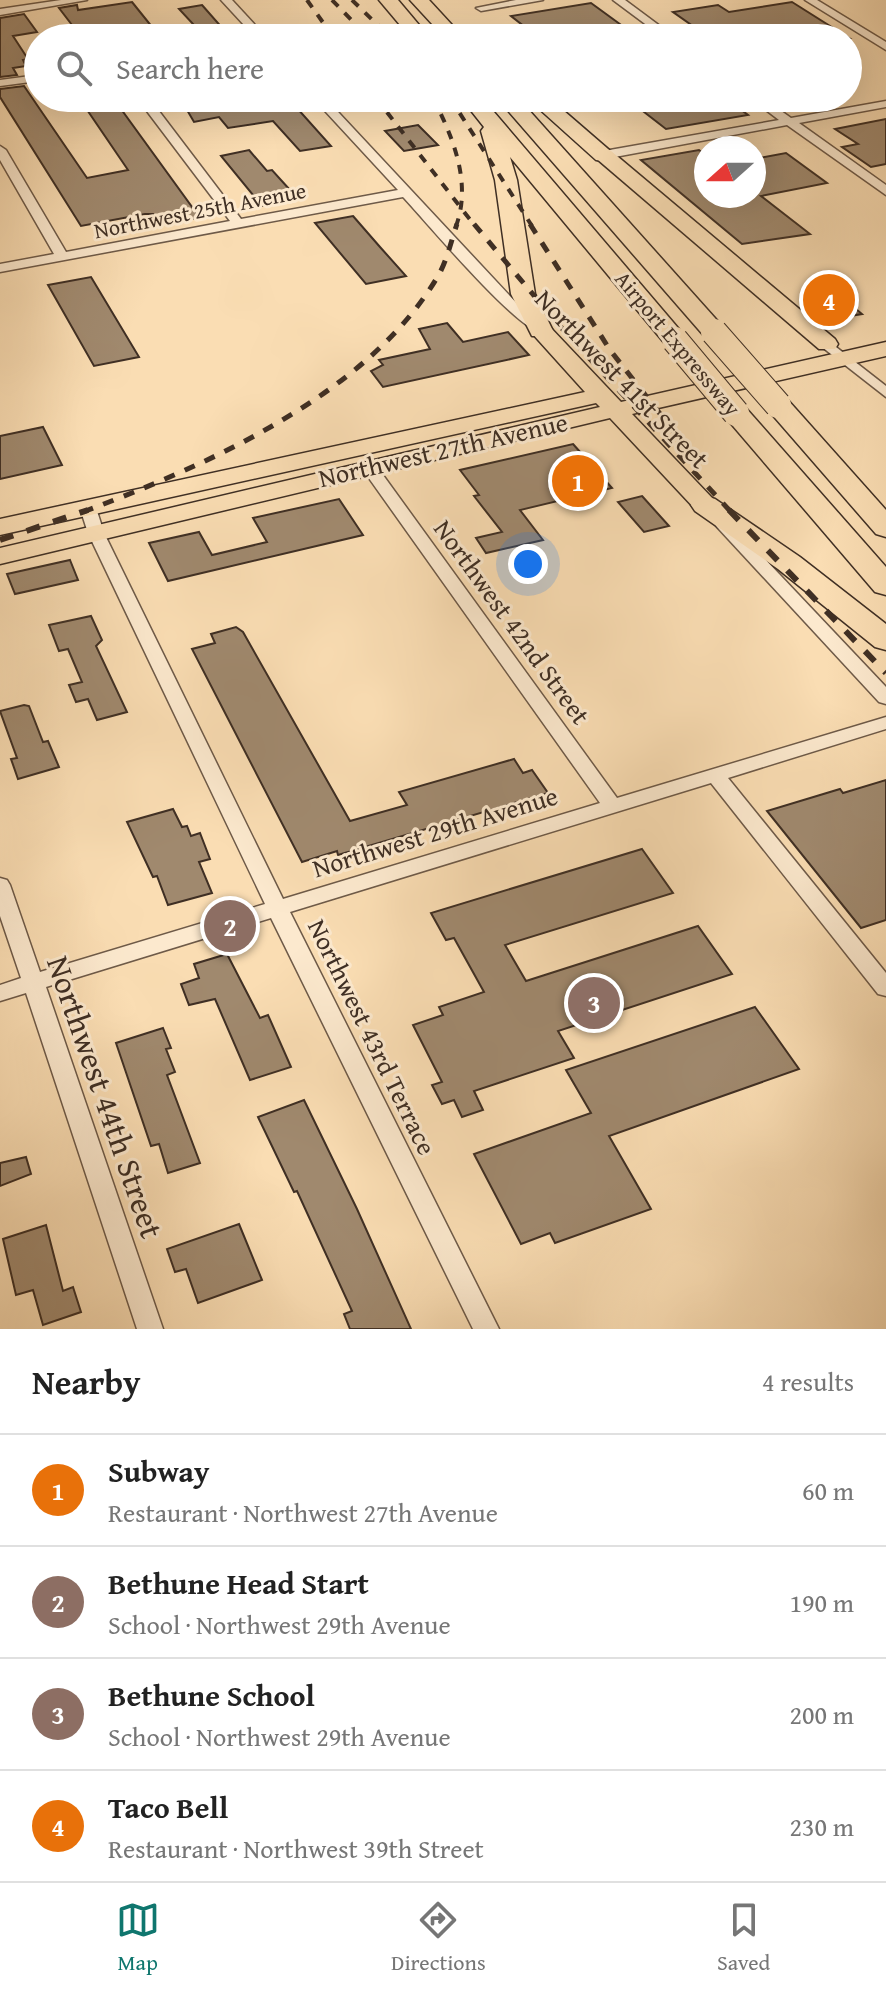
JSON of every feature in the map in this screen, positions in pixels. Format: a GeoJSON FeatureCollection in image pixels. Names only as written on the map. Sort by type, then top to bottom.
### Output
{"type":"FeatureCollection","features":[{"type":"Feature","properties":{"kind":"highway"},"geometry":{"type":"LineString","coordinates":[[388,0],[409,24]]}},
{"type":"Feature","properties":{"kind":"highway"},"geometry":{"type":"LineString","coordinates":[[419,0],[443,24]]}},
{"type":"Feature","properties":{"kind":"highway","name":"Airport Expressway"},"geometry":{"type":"LineString","coordinates":[[483,112],[886,586]]}},
{"type":"Feature","properties":{"kind":"highway","name":"Airport Expressway"},"geometry":{"type":"LineString","coordinates":[[519,112],[886,528]]}},
{"type":"Feature","properties":{"kind":"highway"},"geometry":{"type":"LineString","coordinates":[[553,112],[604,155]]}},
{"type":"Feature","properties":{"kind":"highway"},"geometry":{"type":"LineString","coordinates":[[487,116],[506,180],[523,294],[541,331]]}},
{"type":"Feature","properties":{"kind":"highway"},"geometry":{"type":"LineString","coordinates":[[778,405],[886,498]]}},
{"type":"Feature","properties":{"kind":"highway"},"geometry":{"type":"LineString","coordinates":[[705,505],[789,563],[886,640]]}},
{"type":"Feature","properties":{"kind":"main road"},"geometry":{"type":"LineString","coordinates":[[604,155],[836,351]]}},
{"type":"Feature","properties":{"kind":"main road","name":"Northwest 41st Street"},"geometry":{"type":"LineString","coordinates":[[541,331],[705,505]]}},
{"type":"Feature","properties":{"kind":"main road","name":"Northwest 27th Avenue"},"geometry":{"type":"LineString","coordinates":[[0,527],[92,521],[369,467],[609,403],[836,351],[886,331]]}},
{"type":"Feature","properties":{"kind":"main road","name":"Northwest 27th Avenue"},"geometry":{"type":"LineString","coordinates":[[836,351],[886,349]]}},
{"type":"Feature","properties":{"kind":"main road","name":"Northwest 27th Avenue"},"geometry":{"type":"LineString","coordinates":[[0,556],[92,521],[312,457],[421,434],[609,403]]}},
{"type":"Feature","properties":{"kind":"main road"},"geometry":{"type":"LineString","coordinates":[[312,457],[369,467],[382,455],[421,434]]}},
{"type":"Feature","properties":{"kind":"street"},"geometry":{"type":"LineString","coordinates":[[0,12],[82,0]]}},
{"type":"Feature","properties":{"kind":"street"},"geometry":{"type":"LineString","coordinates":[[226,0],[249,24]]}},
{"type":"Feature","properties":{"kind":"street"},"geometry":{"type":"LineString","coordinates":[[481,8],[538,0]]}},
{"type":"Feature","properties":{"kind":"street"},"geometry":{"type":"LineString","coordinates":[[618,0],[651,24]]}},
{"type":"Feature","properties":{"kind":"street"},"geometry":{"type":"LineString","coordinates":[[810,0],[849,24]]}},
{"type":"Feature","properties":{"kind":"street"},"geometry":{"type":"LineString","coordinates":[[862,32],[886,47]]}},
{"type":"Feature","properties":{"kind":"street"},"geometry":{"type":"LineString","coordinates":[[0,83],[24,80]]}},
{"type":"Feature","properties":{"kind":"street"},"geometry":{"type":"LineString","coordinates":[[862,108],[886,104]]}},
{"type":"Feature","properties":{"kind":"street"},"geometry":{"type":"LineString","coordinates":[[154,112],[238,224]]}},
{"type":"Feature","properties":{"kind":"street","name":"Northwest 41st Street"},"geometry":{"type":"LineString","coordinates":[[332,112],[500,294],[541,331]]}},
{"type":"Feature","properties":{"kind":"street"},"geometry":{"type":"LineString","coordinates":[[776,112],[886,191]]}},
{"type":"Feature","properties":{"kind":"street"},"geometry":{"type":"LineString","coordinates":[[604,155],[843,112]]}},
{"type":"Feature","properties":{"kind":"street"},"geometry":{"type":"LineString","coordinates":[[0,150],[62,257]]}},
{"type":"Feature","properties":{"kind":"street","name":"Northwest 25th Avenue"},"geometry":{"type":"LineString","coordinates":[[0,268],[408,192]]}},
{"type":"Feature","properties":{"kind":"street"},"geometry":{"type":"LineString","coordinates":[[836,351],[886,393]]}},
{"type":"Feature","properties":{"kind":"street","name":"Northwest 42nd Street"},"geometry":{"type":"LineString","coordinates":[[369,467],[613,807]]}},
{"type":"Feature","properties":{"kind":"street","name":"Northwest 41st Street"},"geometry":{"type":"LineString","coordinates":[[705,505],[886,698]]}},
{"type":"Feature","properties":{"kind":"street","name":"Northwest 43rd Terrace"},"geometry":{"type":"LineString","coordinates":[[92,521],[277,909],[486,1329]]}},
{"type":"Feature","properties":{"kind":"street","name":"Northwest 29th Avenue"},"geometry":{"type":"LineString","coordinates":[[0,993],[886,723]]}},
{"type":"Feature","properties":{"kind":"street"},"geometry":{"type":"LineString","coordinates":[[716,776],[886,988]]}},
{"type":"Feature","properties":{"kind":"street","name":"Northwest 44th Street"},"geometry":{"type":"LineString","coordinates":[[0,885],[150,1329]]}},
{"type":"Feature","properties":{"kind":"building"},"geometry":{"type":"Polygon","coordinates":[[[132,2],[150,24],[71,24],[59,8],[77,5],[78,10],[132,2]]]}},
{"type":"Feature","properties":{"kind":"building"},"geometry":{"type":"Polygon","coordinates":[[[792,2],[827,24],[690,24],[673,12],[718,5],[729,12],[792,2]]]}},
{"type":"Feature","properties":{"kind":"building"},"geometry":{"type":"Polygon","coordinates":[[[591,3],[620,24],[521,24],[511,16],[591,3]]]}},
{"type":"Feature","properties":{"kind":"building"},"geometry":{"type":"Polygon","coordinates":[[[202,5],[219,24],[193,24],[179,9],[202,5]]]}},
{"type":"Feature","properties":{"kind":"building"},"geometry":{"type":"Polygon","coordinates":[[[24,14],[31,24],[24,24],[24,34],[13,36],[24,53],[24,66],[13,68],[17,75],[0,77],[0,18],[24,14]]]}},
{"type":"Feature","properties":{"kind":"building"},"geometry":{"type":"Polygon","coordinates":[[[24,86],[24,112],[42,112],[87,178],[128,170],[89,112],[123,112],[200,218],[159,223],[153,214],[145,214],[81,226],[0,97],[0,89],[24,86]]]}},
{"type":"Feature","properties":{"kind":"building"},"geometry":{"type":"Polygon","coordinates":[[[188,112],[301,112],[331,146],[300,151],[273,121],[228,128],[219,117],[194,122],[188,112]]]}},
{"type":"Feature","properties":{"kind":"building"},"geometry":{"type":"Polygon","coordinates":[[[644,112],[744,112],[748,115],[666,129],[644,112]]]}},
{"type":"Feature","properties":{"kind":"building"},"geometry":{"type":"Polygon","coordinates":[[[886,119],[886,164],[871,167],[842,147],[858,144],[835,129],[886,119]]]}},
{"type":"Feature","properties":{"kind":"building"},"geometry":{"type":"Polygon","coordinates":[[[418,125],[438,145],[404,151],[385,131],[418,125]]]}},
{"type":"Feature","properties":{"kind":"building"},"geometry":{"type":"Polygon","coordinates":[[[249,150],[267,171],[272,170],[290,190],[281,192],[293,201],[262,206],[221,156],[249,150]]]}},
{"type":"Feature","properties":{"kind":"building"},"geometry":{"type":"Polygon","coordinates":[[[694,151],[694,204],[641,160],[694,151]]]}},
{"type":"Feature","properties":{"kind":"building"},"geometry":{"type":"Polygon","coordinates":[[[786,153],[827,183],[766,195],[766,157],[786,153]]]}},
{"type":"Feature","properties":{"kind":"building"},"geometry":{"type":"Polygon","coordinates":[[[766,200],[810,234],[742,244],[699,208],[766,208],[766,200]]]}},
{"type":"Feature","properties":{"kind":"building"},"geometry":{"type":"Polygon","coordinates":[[[353,216],[406,276],[366,284],[315,223],[353,216]]]}},
{"type":"Feature","properties":{"kind":"building"},"geometry":{"type":"Polygon","coordinates":[[[91,277],[139,357],[94,366],[48,285],[91,277]]]}},
{"type":"Feature","properties":{"kind":"building"},"geometry":{"type":"Polygon","coordinates":[[[831,288],[862,314],[838,318],[808,292],[831,288]]]}},
{"type":"Feature","properties":{"kind":"building"},"geometry":{"type":"Polygon","coordinates":[[[447,323],[463,342],[508,332],[529,355],[383,387],[371,371],[383,365],[379,360],[430,349],[419,329],[447,323]]]}},
{"type":"Feature","properties":{"kind":"building"},"geometry":{"type":"Polygon","coordinates":[[[43,427],[62,465],[0,479],[0,436],[43,427]]]}},
{"type":"Feature","properties":{"kind":"building"},"geometry":{"type":"Polygon","coordinates":[[[573,444],[612,488],[520,510],[543,540],[486,553],[476,538],[502,532],[474,496],[479,495],[460,470],[573,444]]]}},
{"type":"Feature","properties":{"kind":"building"},"geometry":{"type":"Polygon","coordinates":[[[642,496],[669,526],[644,532],[618,502],[642,496]]]}},
{"type":"Feature","properties":{"kind":"building"},"geometry":{"type":"Polygon","coordinates":[[[339,499],[363,535],[168,581],[149,543],[199,532],[212,555],[267,542],[253,518],[339,499]]]}},
{"type":"Feature","properties":{"kind":"building"},"geometry":{"type":"Polygon","coordinates":[[[70,560],[78,580],[15,594],[7,574],[70,560]]]}},
{"type":"Feature","properties":{"kind":"building"},"geometry":{"type":"Polygon","coordinates":[[[91,616],[102,640],[96,646],[127,712],[97,720],[88,699],[76,702],[69,685],[82,682],[68,649],[59,651],[49,625],[91,616]]]}},
{"type":"Feature","properties":{"kind":"building"},"geometry":{"type":"Polygon","coordinates":[[[236,627],[243,632],[350,821],[407,805],[399,792],[514,759],[523,773],[532,770],[548,793],[338,855],[337,851],[302,862],[192,649],[215,643],[211,634],[236,627]]]}},
{"type":"Feature","properties":{"kind":"building"},"geometry":{"type":"Polygon","coordinates":[[[29,706],[43,742],[48,741],[59,767],[18,779],[11,759],[17,758],[0,711],[29,706]]]}},
{"type":"Feature","properties":{"kind":"building"},"geometry":{"type":"Polygon","coordinates":[[[886,780],[886,920],[861,928],[767,811],[840,789],[843,793],[886,780]]]}},
{"type":"Feature","properties":{"kind":"building"},"geometry":{"type":"Polygon","coordinates":[[[173,809],[182,827],[187,826],[191,836],[200,833],[210,859],[199,862],[212,893],[168,905],[157,876],[153,877],[127,822],[173,809]]]}},
{"type":"Feature","properties":{"kind":"building"},"geometry":{"type":"Polygon","coordinates":[[[642,849],[673,893],[505,945],[526,981],[698,926],[732,974],[558,1031],[574,1058],[474,1091],[483,1110],[462,1117],[454,1100],[442,1104],[432,1085],[442,1082],[413,1025],[443,1015],[439,1007],[484,992],[454,938],[446,940],[431,913],[642,849]]]}},
{"type":"Feature","properties":{"kind":"building"},"geometry":{"type":"Polygon","coordinates":[[[227,954],[260,1018],[268,1015],[291,1067],[250,1080],[215,999],[189,1005],[181,984],[199,978],[194,964],[227,954]]]}},
{"type":"Feature","properties":{"kind":"building"},"geometry":{"type":"Polygon","coordinates":[[[755,1007],[799,1069],[609,1136],[651,1209],[555,1243],[550,1233],[521,1244],[474,1154],[591,1113],[566,1070],[755,1007]]]}},
{"type":"Feature","properties":{"kind":"building"},"geometry":{"type":"Polygon","coordinates":[[[163,1028],[171,1048],[166,1049],[175,1072],[167,1075],[200,1163],[168,1173],[159,1144],[151,1146],[116,1043],[163,1028]]]}},
{"type":"Feature","properties":{"kind":"building"},"geometry":{"type":"Polygon","coordinates":[[[304,1100],[411,1329],[350,1329],[344,1314],[352,1311],[297,1191],[294,1192],[258,1117],[304,1100]]]}},
{"type":"Feature","properties":{"kind":"building"},"geometry":{"type":"Polygon","coordinates":[[[26,1157],[31,1174],[0,1186],[0,1163],[26,1157]]]}},
{"type":"Feature","properties":{"kind":"building"},"geometry":{"type":"Polygon","coordinates":[[[239,1224],[262,1280],[198,1303],[186,1269],[175,1272],[167,1249],[239,1224]]]}},
{"type":"Feature","properties":{"kind":"building"},"geometry":{"type":"Polygon","coordinates":[[[46,1225],[63,1291],[73,1287],[81,1312],[43,1325],[33,1290],[16,1295],[3,1239],[46,1225]]]}},
{"type":"Feature","properties":{"kind":"railway"},"geometry":{"type":"LineString","coordinates":[[307,0],[324,24]]}},
{"type":"Feature","properties":{"kind":"railway"},"geometry":{"type":"LineString","coordinates":[[332,0],[355,24]]}},
{"type":"Feature","properties":{"kind":"railway"},"geometry":{"type":"LineString","coordinates":[[352,0],[377,24]]}},
{"type":"Feature","properties":{"kind":"railway"},"geometry":{"type":"LineString","coordinates":[[387,112],[460,207]]}},
{"type":"Feature","properties":{"kind":"railway"},"geometry":{"type":"LineString","coordinates":[[440,112],[458,160],[460,207]]}},
{"type":"Feature","properties":{"kind":"railway"},"geometry":{"type":"LineString","coordinates":[[459,112],[532,226]]}},
{"type":"Feature","properties":{"kind":"railway"},"geometry":{"type":"LineString","coordinates":[[456,226],[460,207]]}},
{"type":"Feature","properties":{"kind":"railway"},"geometry":{"type":"LineString","coordinates":[[460,207],[475,226]]}},
{"type":"Feature","properties":{"kind":"railway"},"geometry":{"type":"LineString","coordinates":[[83,512],[231,448],[328,391],[370,356],[408,318],[438,276],[457,224]]}},
{"type":"Feature","properties":{"kind":"railway"},"geometry":{"type":"LineString","coordinates":[[474,224],[557,323],[731,512]]}},
{"type":"Feature","properties":{"kind":"railway"},"geometry":{"type":"LineString","coordinates":[[530,224],[610,350],[690,452]]}},
{"type":"Feature","properties":{"kind":"railway"},"geometry":{"type":"LineString","coordinates":[[0,540],[88,510]]}},
{"type":"Feature","properties":{"kind":"railway"},"geometry":{"type":"LineString","coordinates":[[729,510],[886,673]]}},
{"type":"Feature","properties":{"kind":"place","name":"Taco Bell"},"geometry":{"type":"Point","coordinates":[829,300]}},
{"type":"Feature","properties":{"kind":"place","name":"Subway"},"geometry":{"type":"Point","coordinates":[578,481]}},
{"type":"Feature","properties":{"kind":"place","name":"Bethune Head Start"},"geometry":{"type":"Point","coordinates":[230,926]}},
{"type":"Feature","properties":{"kind":"place","name":"Bethune School"},"geometry":{"type":"Point","coordinates":[594,1003]}}]}
